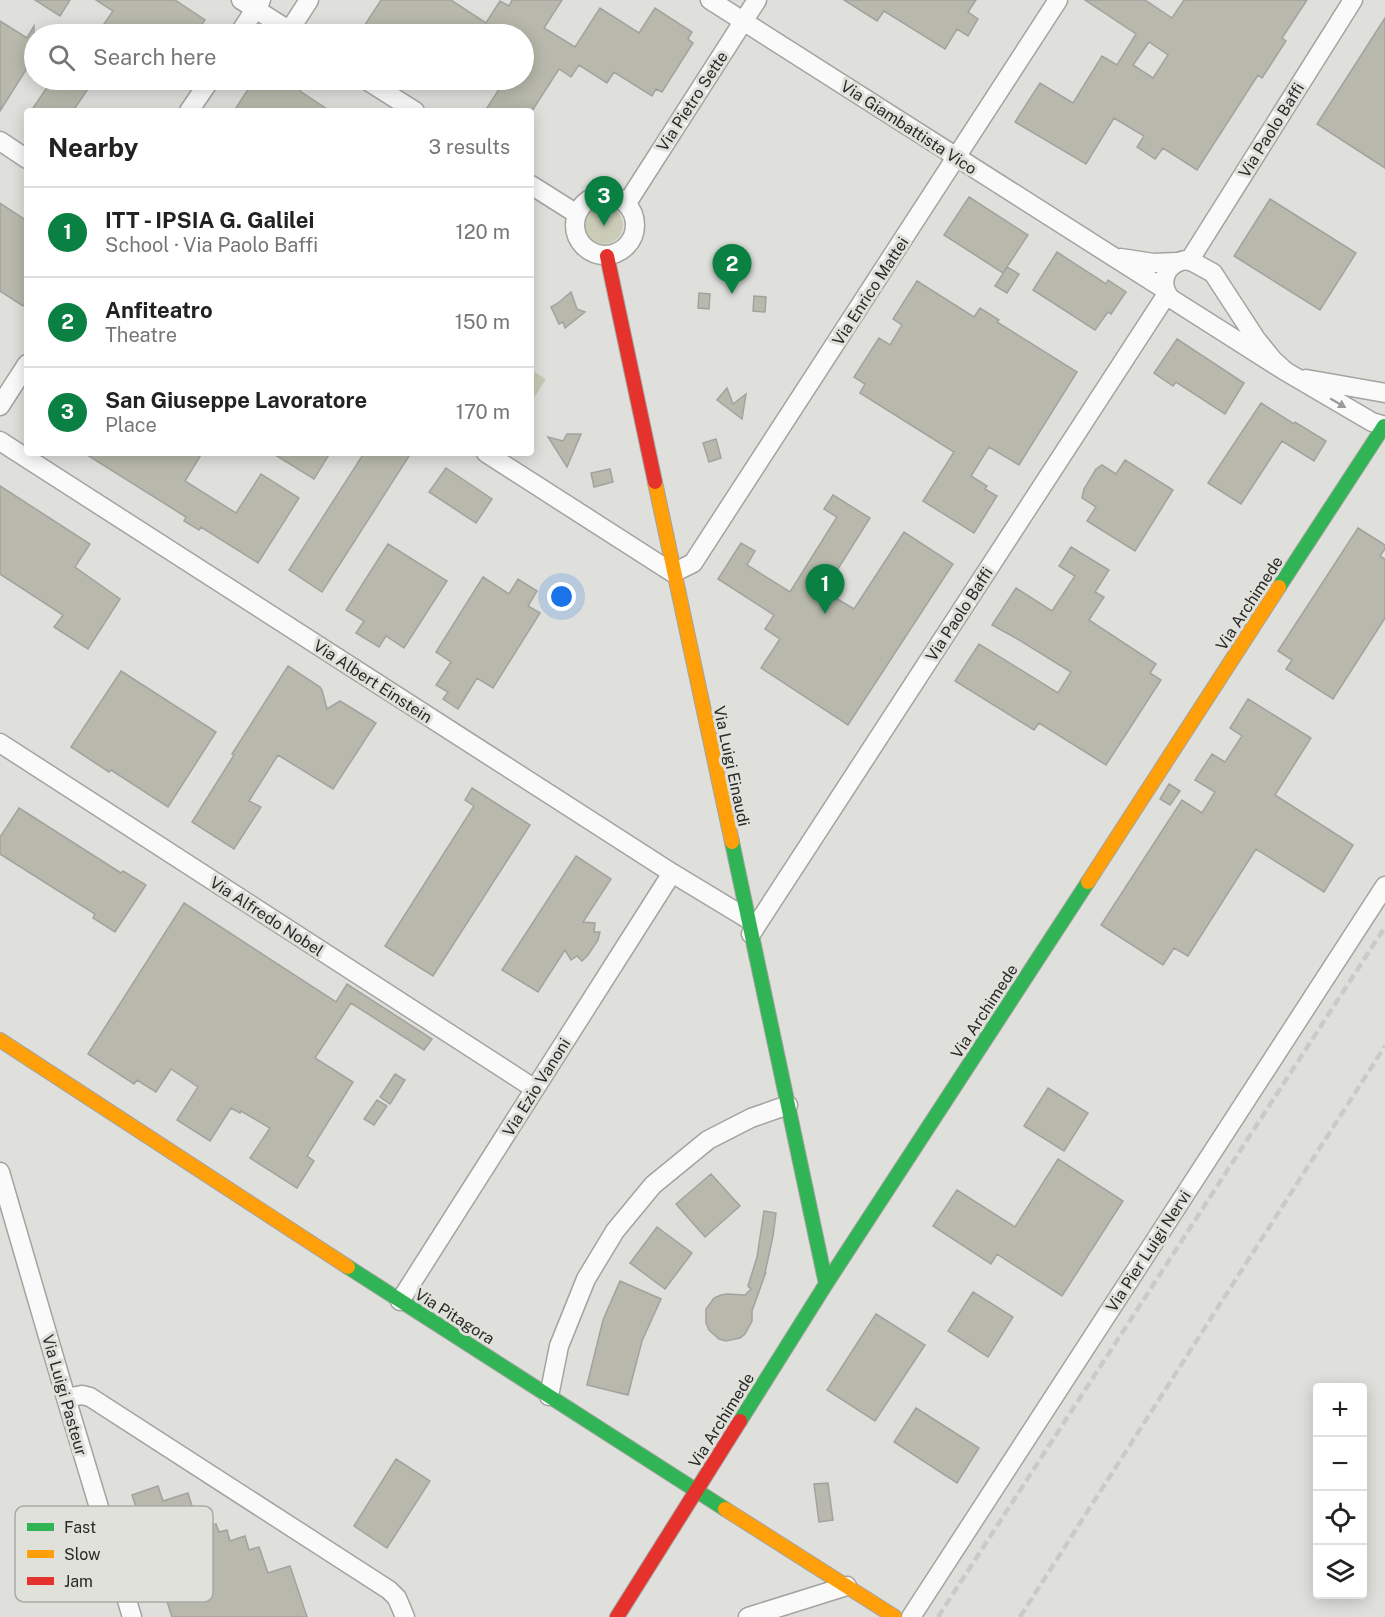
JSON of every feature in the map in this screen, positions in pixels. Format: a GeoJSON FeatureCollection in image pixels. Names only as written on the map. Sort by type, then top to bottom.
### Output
{"type":"FeatureCollection","features":[{"type":"Feature","properties":{"kind":"street"},"geometry":{"type":"LineString","coordinates":[[297,24],[309,0]]}},
{"type":"Feature","properties":{"kind":"street","name":"Via Giambattista Vico"},"geometry":{"type":"LineString","coordinates":[[710,0],[1166,292]]}},
{"type":"Feature","properties":{"kind":"street","name":"Via Pietro Sette"},"geometry":{"type":"LineString","coordinates":[[627,203],[757,0]]}},
{"type":"Feature","properties":{"kind":"street","name":"Via Enrico Mattei"},"geometry":{"type":"LineString","coordinates":[[674,573],[693,563],[1058,0]]}},
{"type":"Feature","properties":{"kind":"street","name":"Via Paolo Baffi"},"geometry":{"type":"LineString","coordinates":[[1183,261],[1353,0]]}},
{"type":"Feature","properties":{"kind":"street"},"geometry":{"type":"LineString","coordinates":[[243,24],[252,3],[280,24]]}},
{"type":"Feature","properties":{"kind":"street"},"geometry":{"type":"LineString","coordinates":[[191,108],[203,90]]}},
{"type":"Feature","properties":{"kind":"street"},"geometry":{"type":"LineString","coordinates":[[382,90],[410,108]]}},
{"type":"Feature","properties":{"kind":"street"},"geometry":{"type":"LineString","coordinates":[[0,141],[24,157]]}},
{"type":"Feature","properties":{"kind":"street"},"geometry":{"type":"LineString","coordinates":[[534,187],[576,214]]}},
{"type":"Feature","properties":{"kind":"street"},"geometry":{"type":"LineString","coordinates":[[608,194],[627,203],[636,221],[632,240],[625,248],[617,254],[597,255],[580,243],[574,224],[576,214],[589,199],[608,194]]}},
{"type":"Feature","properties":{"kind":"street"},"geometry":{"type":"LineString","coordinates":[[1107,254],[1135,261],[1165,263],[1183,261],[1205,267],[1213,273],[1273,360],[1289,374],[1385,393]]}},
{"type":"Feature","properties":{"kind":"street","name":"Via Luigi Einaudi"},"geometry":{"type":"LineString","coordinates":[[607,256],[826,1284]]}},
{"type":"Feature","properties":{"kind":"street"},"geometry":{"type":"LineString","coordinates":[[1183,261],[1170,268],[1164,279],[1166,292],[1170,298],[1289,374],[1372,422],[1385,426]]}},
{"type":"Feature","properties":{"kind":"street","name":"Via Paolo Baffi"},"geometry":{"type":"LineString","coordinates":[[749,926],[1166,292]]}},
{"type":"Feature","properties":{"kind":"street"},"geometry":{"type":"LineString","coordinates":[[0,406],[24,369]]}},
{"type":"Feature","properties":{"kind":"street","name":"Via Archimede"},"geometry":{"type":"LineString","coordinates":[[616,1617],[826,1284],[1385,426]]}},
{"type":"Feature","properties":{"kind":"street","name":"Via Albert Einstein"},"geometry":{"type":"LineString","coordinates":[[0,441],[672,873],[749,926]]}},
{"type":"Feature","properties":{"kind":"street"},"geometry":{"type":"LineString","coordinates":[[491,456],[674,573]]}},
{"type":"Feature","properties":{"kind":"street","name":"Via Alfredo Nobel"},"geometry":{"type":"LineString","coordinates":[[0,744],[535,1089]]}},
{"type":"Feature","properties":{"kind":"street","name":"Via Ezio Vanoni"},"geometry":{"type":"LineString","coordinates":[[400,1301],[672,873]]}},
{"type":"Feature","properties":{"kind":"street","name":"Via Pier Luigi Nervi"},"geometry":{"type":"LineString","coordinates":[[911,1617],[1385,886]]}},
{"type":"Feature","properties":{"kind":"street","name":"Via Pitagora"},"geometry":{"type":"LineString","coordinates":[[0,1040],[400,1301],[895,1617]]}},
{"type":"Feature","properties":{"kind":"street"},"geometry":{"type":"LineString","coordinates":[[549,1395],[559,1346],[586,1279],[615,1231],[653,1185],[708,1140],[751,1118],[788,1105]]}},
{"type":"Feature","properties":{"kind":"street","name":"Via Luigi Pasteur"},"geometry":{"type":"LineString","coordinates":[[0,1172],[99,1506]]}},
{"type":"Feature","properties":{"kind":"street"},"geometry":{"type":"LineString","coordinates":[[66,1398],[82,1395],[90,1397],[140,1429],[389,1590],[397,1598],[405,1617]]}},
{"type":"Feature","properties":{"kind":"street"},"geometry":{"type":"LineString","coordinates":[[748,1617],[847,1586]]}},
{"type":"Feature","properties":{"kind":"street","name":"Via Luigi Pasteur"},"geometry":{"type":"LineString","coordinates":[[127,1602],[132,1617]]}},
{"type":"Feature","properties":{"kind":"green space"},"geometry":{"type":"Polygon","coordinates":[[[604,206],[618,211],[623,225],[618,239],[604,244],[590,239],[585,225],[590,211],[604,206]]]}},
{"type":"Feature","properties":{"kind":"green space"},"geometry":{"type":"Polygon","coordinates":[[[534,372],[546,379],[534,398],[534,372]]]}},
{"type":"Feature","properties":{"kind":"building"},"geometry":{"type":"Polygon","coordinates":[[[35,0],[70,0],[60,16],[35,0]]]}},
{"type":"Feature","properties":{"kind":"building"},"geometry":{"type":"Polygon","coordinates":[[[96,0],[175,0],[205,20],[202,24],[104,24],[113,11],[96,0]]]}},
{"type":"Feature","properties":{"kind":"building"},"geometry":{"type":"Polygon","coordinates":[[[381,0],[451,0],[486,23],[500,1],[509,6],[512,0],[562,0],[544,28],[575,47],[600,8],[639,33],[655,8],[692,32],[688,39],[693,43],[662,92],[656,89],[652,96],[614,72],[607,83],[579,65],[571,77],[559,69],[534,108],[487,108],[499,90],[534,90],[534,24],[365,24],[381,0]]]}},
{"type":"Feature","properties":{"kind":"building"},"geometry":{"type":"Polygon","coordinates":[[[844,0],[976,0],[968,12],[978,19],[968,36],[957,29],[945,49],[884,11],[877,21],[844,0]]]}},
{"type":"Feature","properties":{"kind":"building"},"geometry":{"type":"Polygon","coordinates":[[[1085,0],[1145,0],[1172,18],[1184,0],[1307,0],[1282,38],[1286,41],[1262,78],[1258,75],[1197,170],[1163,148],[1155,159],[1137,147],[1144,136],[1114,118],[1086,164],[1015,122],[1040,83],[1073,103],[1102,56],[1117,65],[1136,34],[1085,0]],[[1149,42],[1133,65],[1153,78],[1168,55],[1149,42]]]}},
{"type":"Feature","properties":{"kind":"building"},"geometry":{"type":"Polygon","coordinates":[[[1385,18],[1385,168],[1317,124],[1385,18]]]}},
{"type":"Feature","properties":{"kind":"building"},"geometry":{"type":"Polygon","coordinates":[[[0,21],[24,36],[24,73],[0,111],[0,21]]]}},
{"type":"Feature","properties":{"kind":"building"},"geometry":{"type":"Polygon","coordinates":[[[45,90],[87,90],[75,108],[33,108],[45,90]]]}},
{"type":"Feature","properties":{"kind":"building"},"geometry":{"type":"Polygon","coordinates":[[[248,90],[301,90],[326,108],[236,108],[248,90]]]}},
{"type":"Feature","properties":{"kind":"building"},"geometry":{"type":"Polygon","coordinates":[[[969,197],[1028,235],[1003,273],[944,235],[969,197]]]}},
{"type":"Feature","properties":{"kind":"building"},"geometry":{"type":"Polygon","coordinates":[[[1270,199],[1356,253],[1320,310],[1234,256],[1270,199]]]}},
{"type":"Feature","properties":{"kind":"building"},"geometry":{"type":"Polygon","coordinates":[[[0,203],[24,219],[23,306],[0,291],[0,203]]]}},
{"type":"Feature","properties":{"kind":"building"},"geometry":{"type":"Polygon","coordinates":[[[1057,252],[1106,284],[1108,280],[1126,292],[1111,314],[1108,312],[1095,330],[1033,290],[1057,252]]]}},
{"type":"Feature","properties":{"kind":"building"},"geometry":{"type":"Polygon","coordinates":[[[1007,267],[1019,274],[1007,293],[995,286],[1007,267]]]}},
{"type":"Feature","properties":{"kind":"building"},"geometry":{"type":"Polygon","coordinates":[[[917,281],[974,317],[980,308],[999,320],[997,322],[1077,372],[1019,465],[989,447],[971,476],[987,486],[985,489],[997,496],[974,533],[923,501],[954,452],[860,393],[865,384],[854,377],[879,338],[890,345],[902,325],[893,319],[917,281]]]}},
{"type":"Feature","properties":{"kind":"building"},"geometry":{"type":"Polygon","coordinates":[[[571,292],[577,309],[585,312],[565,328],[563,322],[559,324],[551,307],[571,292]]]}},
{"type":"Feature","properties":{"kind":"building"},"geometry":{"type":"Polygon","coordinates":[[[699,293],[710,294],[709,309],[698,308],[699,293]]]}},
{"type":"Feature","properties":{"kind":"building"},"geometry":{"type":"Polygon","coordinates":[[[754,296],[766,297],[765,312],[753,311],[754,296]]]}},
{"type":"Feature","properties":{"kind":"building"},"geometry":{"type":"Polygon","coordinates":[[[1177,339],[1244,383],[1225,414],[1176,382],[1173,386],[1154,373],[1177,339]]]}},
{"type":"Feature","properties":{"kind":"building"},"geometry":{"type":"Polygon","coordinates":[[[727,388],[733,404],[746,394],[742,419],[717,400],[727,388]]]}},
{"type":"Feature","properties":{"kind":"building"},"geometry":{"type":"Polygon","coordinates":[[[1261,403],[1326,441],[1314,461],[1282,441],[1241,504],[1208,483],[1261,403]]]}},
{"type":"Feature","properties":{"kind":"building"},"geometry":{"type":"Polygon","coordinates":[[[567,434],[581,434],[567,467],[548,437],[563,441],[567,434]]]}},
{"type":"Feature","properties":{"kind":"building"},"geometry":{"type":"Polygon","coordinates":[[[716,439],[721,458],[709,462],[703,443],[716,439]]]}},
{"type":"Feature","properties":{"kind":"building"},"geometry":{"type":"Polygon","coordinates":[[[89,456],[200,456],[185,481],[236,513],[261,474],[299,498],[258,563],[201,527],[199,530],[184,521],[186,517],[89,456]]]}},
{"type":"Feature","properties":{"kind":"building"},"geometry":{"type":"Polygon","coordinates":[[[277,456],[328,456],[314,479],[277,456]]]}},
{"type":"Feature","properties":{"kind":"building"},"geometry":{"type":"Polygon","coordinates":[[[362,456],[409,456],[322,592],[289,570],[362,456]]]}},
{"type":"Feature","properties":{"kind":"building"},"geometry":{"type":"Polygon","coordinates":[[[1125,460],[1173,490],[1135,551],[1087,521],[1096,507],[1082,498],[1084,489],[1096,469],[1102,465],[1116,474],[1125,460]]]}},
{"type":"Feature","properties":{"kind":"building"},"geometry":{"type":"Polygon","coordinates":[[[446,468],[492,499],[476,523],[429,492],[446,468]]]}},
{"type":"Feature","properties":{"kind":"building"},"geometry":{"type":"Polygon","coordinates":[[[610,469],[613,482],[594,487],[591,473],[610,469]]]}},
{"type":"Feature","properties":{"kind":"building"},"geometry":{"type":"Polygon","coordinates":[[[0,486],[90,544],[75,567],[120,599],[88,649],[54,627],[63,615],[0,574],[0,486]]]}},
{"type":"Feature","properties":{"kind":"building"},"geometry":{"type":"Polygon","coordinates":[[[833,495],[870,518],[824,591],[854,609],[904,532],[953,564],[848,725],[761,668],[780,639],[765,629],[774,615],[718,579],[741,543],[755,551],[747,565],[790,592],[837,517],[824,509],[833,495]]]}},
{"type":"Feature","properties":{"kind":"building"},"geometry":{"type":"Polygon","coordinates":[[[1358,528],[1385,545],[1380,556],[1385,559],[1385,618],[1333,699],[1286,669],[1292,660],[1278,651],[1358,528]]]}},
{"type":"Feature","properties":{"kind":"building"},"geometry":{"type":"Polygon","coordinates":[[[388,544],[447,581],[404,648],[386,636],[379,647],[356,633],[364,621],[346,610],[388,544]]]}},
{"type":"Feature","properties":{"kind":"building"},"geometry":{"type":"Polygon","coordinates":[[[1071,547],[1109,570],[1095,592],[1104,597],[1089,620],[1156,664],[1150,673],[1161,680],[1106,765],[1039,723],[1034,730],[955,681],[979,644],[1058,693],[1071,672],[992,625],[1016,588],[1052,611],[1075,576],[1059,566],[1071,547]]]}},
{"type":"Feature","properties":{"kind":"building"},"geometry":{"type":"Polygon","coordinates":[[[483,577],[509,594],[518,579],[537,591],[528,606],[540,613],[493,688],[477,678],[458,709],[443,699],[448,692],[436,685],[451,662],[436,652],[483,577]]]}},
{"type":"Feature","properties":{"kind":"building"},"geometry":{"type":"Polygon","coordinates":[[[288,666],[320,687],[327,709],[340,701],[376,723],[333,789],[278,755],[249,801],[261,807],[234,849],[192,822],[288,666]]]}},
{"type":"Feature","properties":{"kind":"building"},"geometry":{"type":"Polygon","coordinates":[[[121,671],[216,732],[168,807],[71,747],[121,671]]]}},
{"type":"Feature","properties":{"kind":"building"},"geometry":{"type":"Polygon","coordinates":[[[1248,699],[1311,738],[1275,795],[1353,845],[1324,892],[1256,849],[1188,956],[1174,948],[1163,965],[1101,925],[1182,800],[1202,813],[1215,792],[1195,780],[1212,754],[1225,762],[1242,736],[1230,728],[1248,699]]]}},
{"type":"Feature","properties":{"kind":"building"},"geometry":{"type":"Polygon","coordinates":[[[1169,784],[1180,791],[1170,805],[1160,799],[1169,784]]]}},
{"type":"Feature","properties":{"kind":"building"},"geometry":{"type":"Polygon","coordinates":[[[472,788],[530,825],[433,976],[385,946],[474,806],[465,800],[472,788]]]}},
{"type":"Feature","properties":{"kind":"building"},"geometry":{"type":"Polygon","coordinates":[[[19,808],[121,873],[123,871],[146,885],[115,932],[93,918],[95,914],[0,854],[0,837],[19,808]]]}},
{"type":"Feature","properties":{"kind":"building"},"geometry":{"type":"Polygon","coordinates":[[[576,856],[611,879],[583,922],[595,923],[594,932],[600,932],[598,940],[582,961],[577,956],[571,960],[565,950],[538,992],[502,970],[576,856]]]}},
{"type":"Feature","properties":{"kind":"building"},"geometry":{"type":"Polygon","coordinates":[[[184,903],[336,1002],[347,984],[432,1039],[424,1050],[351,1003],[315,1058],[353,1082],[307,1156],[314,1161],[297,1188],[250,1158],[270,1128],[241,1111],[240,1113],[231,1108],[210,1141],[177,1120],[198,1087],[171,1069],[156,1092],[137,1080],[134,1084],[88,1054],[184,903]]]}},
{"type":"Feature","properties":{"kind":"building"},"geometry":{"type":"Polygon","coordinates":[[[395,1074],[405,1080],[390,1104],[380,1097],[395,1074]]]}},
{"type":"Feature","properties":{"kind":"building"},"geometry":{"type":"Polygon","coordinates":[[[1048,1088],[1088,1113],[1064,1151],[1024,1126],[1048,1088]]]}},
{"type":"Feature","properties":{"kind":"building"},"geometry":{"type":"Polygon","coordinates":[[[377,1100],[387,1106],[374,1125],[364,1119],[377,1100]]]}},
{"type":"Feature","properties":{"kind":"building"},"geometry":{"type":"Polygon","coordinates":[[[1058,1159],[1123,1201],[1062,1296],[997,1254],[991,1264],[933,1226],[957,1190],[1015,1227],[1058,1159]]]}},
{"type":"Feature","properties":{"kind":"building"},"geometry":{"type":"Polygon","coordinates":[[[711,1174],[740,1206],[705,1237],[676,1204],[711,1174]]]}},
{"type":"Feature","properties":{"kind":"building"},"geometry":{"type":"Polygon","coordinates":[[[764,1211],[776,1213],[766,1272],[752,1311],[752,1321],[740,1338],[726,1341],[719,1339],[709,1330],[706,1323],[706,1309],[714,1298],[727,1294],[745,1295],[751,1289],[748,1286],[757,1257],[764,1211]]]}},
{"type":"Feature","properties":{"kind":"building"},"geometry":{"type":"Polygon","coordinates":[[[657,1227],[692,1253],[665,1289],[630,1263],[657,1227]]]}},
{"type":"Feature","properties":{"kind":"building"},"geometry":{"type":"Polygon","coordinates":[[[620,1281],[661,1299],[642,1341],[628,1395],[587,1385],[603,1320],[620,1281]]]}},
{"type":"Feature","properties":{"kind":"building"},"geometry":{"type":"Polygon","coordinates":[[[973,1292],[1013,1317],[988,1357],[948,1331],[973,1292]]]}},
{"type":"Feature","properties":{"kind":"building"},"geometry":{"type":"Polygon","coordinates":[[[876,1314],[925,1345],[875,1421],[827,1390],[876,1314]]]}},
{"type":"Feature","properties":{"kind":"building"},"geometry":{"type":"Polygon","coordinates":[[[916,1408],[979,1448],[957,1483],[894,1442],[916,1408]]]}},
{"type":"Feature","properties":{"kind":"building"},"geometry":{"type":"Polygon","coordinates":[[[396,1459],[430,1481],[387,1548],[354,1526],[396,1459]]]}},
{"type":"Feature","properties":{"kind":"building"},"geometry":{"type":"Polygon","coordinates":[[[828,1483],[833,1520],[819,1522],[814,1484],[828,1483]]]}},
{"type":"Feature","properties":{"kind":"building"},"geometry":{"type":"Polygon","coordinates":[[[158,1486],[163,1501],[188,1493],[192,1506],[136,1506],[132,1495],[158,1486]]]}},
{"type":"Feature","properties":{"kind":"building"},"geometry":{"type":"Polygon","coordinates":[[[216,1524],[219,1532],[227,1530],[230,1541],[245,1536],[249,1550],[259,1547],[268,1573],[290,1566],[307,1617],[172,1617],[167,1602],[213,1602],[213,1525],[216,1524]]]}},
{"type":"Feature","properties":{"kind":"railway"},"geometry":{"type":"LineString","coordinates":[[938,1617],[1385,927]]}},
{"type":"Feature","properties":{"kind":"railway"},"geometry":{"type":"LineString","coordinates":[[1020,1617],[1385,1046]]}},
{"type":"Feature","properties":{"kind":"traffic: fast"},"geometry":{"type":"LineString","coordinates":[[1279,587],[1384,426]]}},
{"type":"Feature","properties":{"kind":"traffic: fast"},"geometry":{"type":"LineString","coordinates":[[732,842],[826,1284]]}},
{"type":"Feature","properties":{"kind":"traffic: fast"},"geometry":{"type":"LineString","coordinates":[[740,1421],[826,1284],[1088,882]]}},
{"type":"Feature","properties":{"kind":"traffic: fast"},"geometry":{"type":"LineString","coordinates":[[348,1267],[725,1509]]}},
{"type":"Feature","properties":{"kind":"traffic: slow"},"geometry":{"type":"LineString","coordinates":[[655,482],[732,842]]}},
{"type":"Feature","properties":{"kind":"traffic: slow"},"geometry":{"type":"LineString","coordinates":[[1088,882],[1279,587]]}},
{"type":"Feature","properties":{"kind":"traffic: slow"},"geometry":{"type":"LineString","coordinates":[[0,1040],[348,1267]]}},
{"type":"Feature","properties":{"kind":"traffic: slow"},"geometry":{"type":"LineString","coordinates":[[725,1509],[895,1617]]}},
{"type":"Feature","properties":{"kind":"traffic: jam"},"geometry":{"type":"LineString","coordinates":[[607,256],[655,482]]}},
{"type":"Feature","properties":{"kind":"traffic: jam"},"geometry":{"type":"LineString","coordinates":[[617,1617],[740,1421]]}},
{"type":"Feature","properties":{"kind":"place","name":"San Giuseppe Lavoratore"},"geometry":{"type":"Point","coordinates":[604,226]}},
{"type":"Feature","properties":{"kind":"place","name":"Anfiteatro"},"geometry":{"type":"Point","coordinates":[732,294]}},
{"type":"Feature","properties":{"kind":"place","name":"ITT - IPSIA G. Galilei"},"geometry":{"type":"Point","coordinates":[825,614]}}]}
